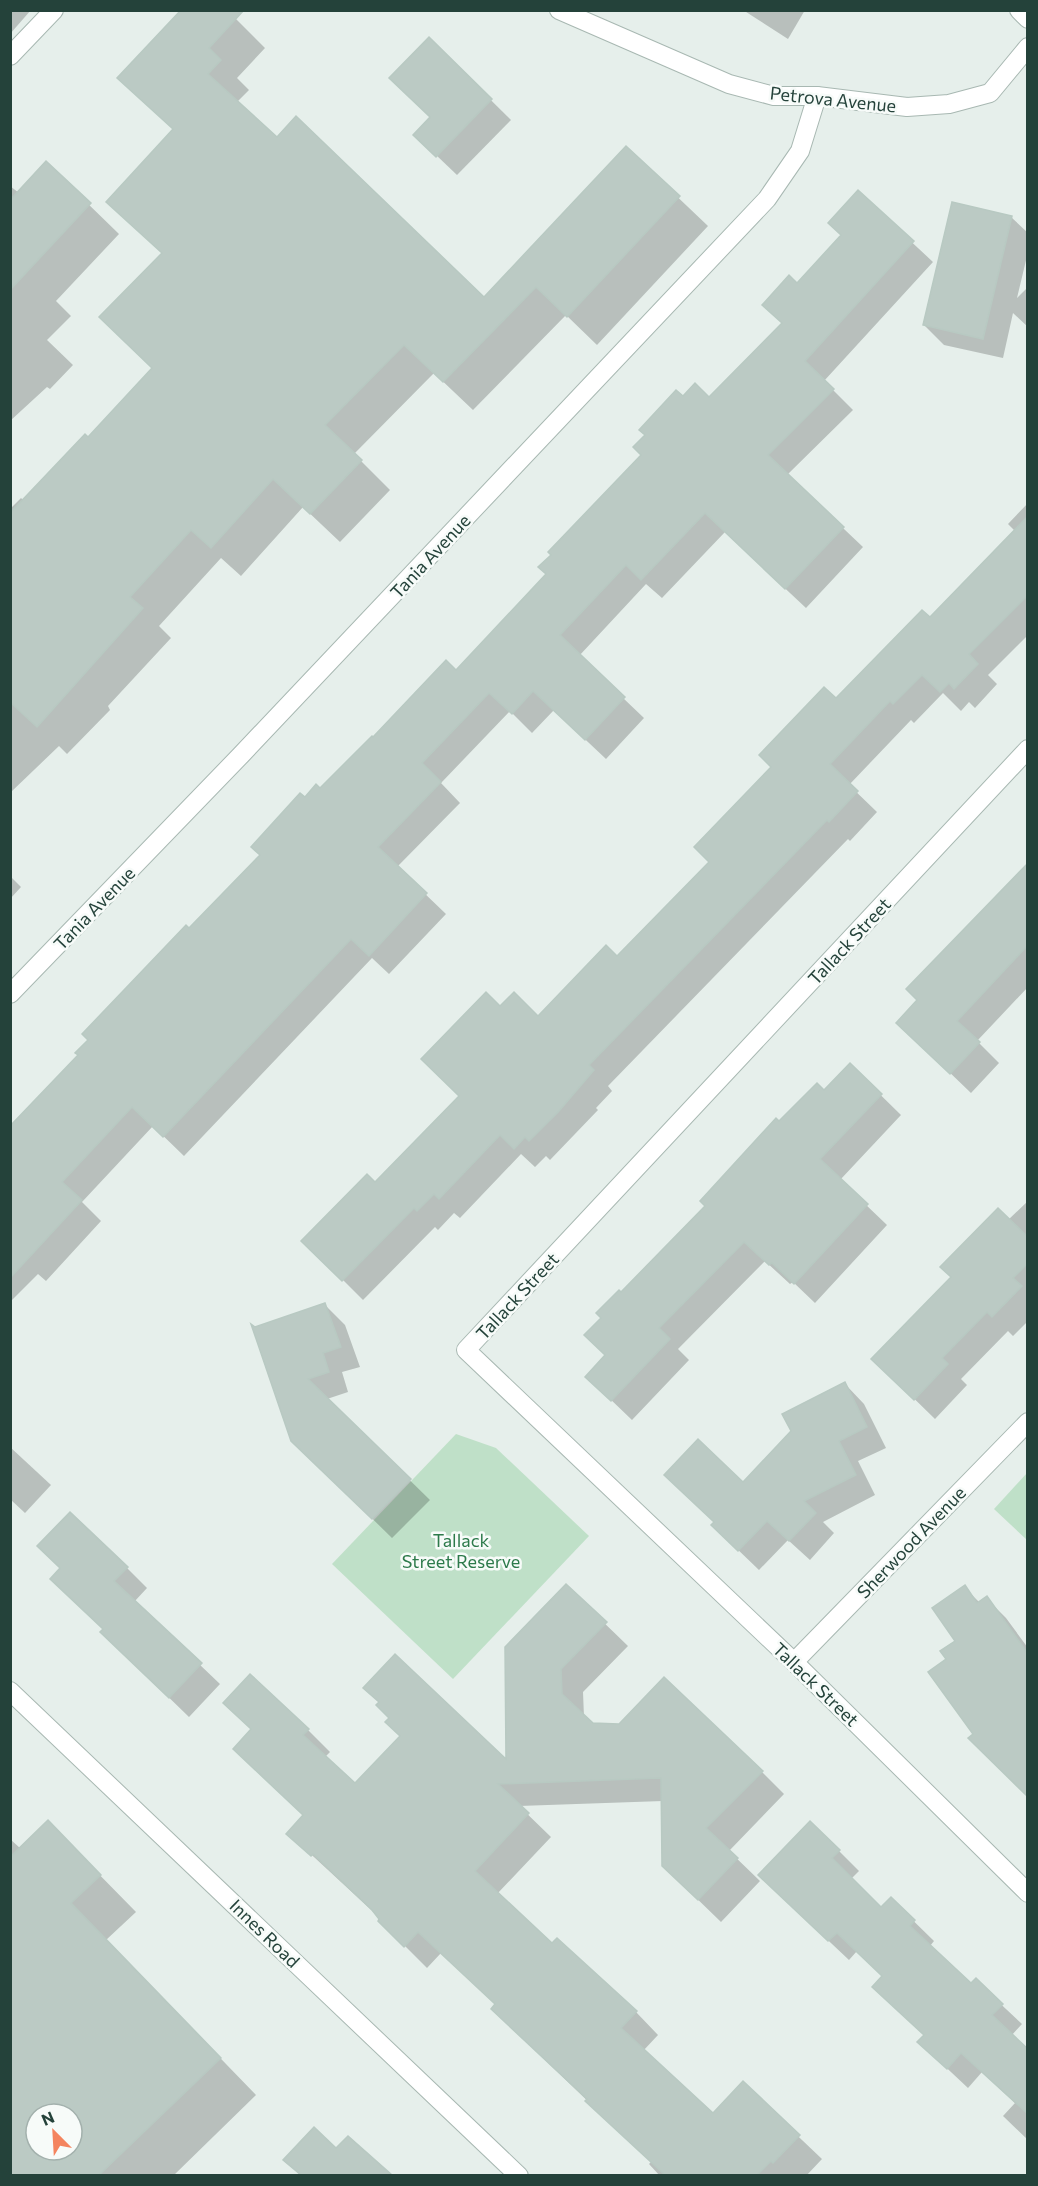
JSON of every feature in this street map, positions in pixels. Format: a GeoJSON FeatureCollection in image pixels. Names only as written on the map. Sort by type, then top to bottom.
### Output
{"type":"FeatureCollection","features":[{"type":"Feature","properties":{"kind":"street"},"geometry":{"type":"LineString","coordinates":[[10,56],[54,10]]}},
{"type":"Feature","properties":{"kind":"street","name":"Petrova Avenue"},"geometry":{"type":"LineString","coordinates":[[559,10],[729,84],[774,96],[817,96],[907,107],[949,104],[990,93],[1028,47]]}},
{"type":"Feature","properties":{"kind":"street"},"geometry":{"type":"LineString","coordinates":[[1019,10],[1028,19]]}},
{"type":"Feature","properties":{"kind":"street","name":"Tania Avenue"},"geometry":{"type":"LineString","coordinates":[[10,994],[274,721],[767,199],[800,151],[817,96]]}},
{"type":"Feature","properties":{"kind":"street","name":"Tallack Street"},"geometry":{"type":"LineString","coordinates":[[1028,750],[466,1350],[794,1662],[1028,1893]]}},
{"type":"Feature","properties":{"kind":"street","name":"Sherwood Avenue"},"geometry":{"type":"LineString","coordinates":[[794,1662],[1028,1422]]}},
{"type":"Feature","properties":{"kind":"street","name":"Innes Road"},"geometry":{"type":"LineString","coordinates":[[10,1691],[519,2175]]}},
{"type":"Feature","properties":{"kind":"green space","name":"Tallack Street Reserve"},"geometry":{"type":"Polygon","coordinates":[[[456,1434],[496,1448],[589,1536],[453,1679],[332,1564],[456,1434]]]}},
{"type":"Feature","properties":{"kind":"green space"},"geometry":{"type":"Polygon","coordinates":[[[1027,1473],[1027,1540],[994,1509],[1027,1473]]]}},
{"type":"Feature","properties":{"kind":"building"},"geometry":{"type":"Polygon","coordinates":[[[181,10],[244,10],[209,48],[221,60],[208,74],[277,137],[296,116],[484,297],[626,146],[680,196],[567,317],[536,287],[443,382],[404,345],[325,425],[362,460],[310,514],[273,479],[211,548],[191,530],[130,597],[143,608],[37,727],[10,702],[10,513],[85,434],[88,437],[152,368],[99,317],[162,253],[106,202],[173,129],[117,78],[181,10]]]}},
{"type":"Feature","properties":{"kind":"building"},"geometry":{"type":"Polygon","coordinates":[[[429,37],[492,99],[436,157],[413,135],[430,117],[389,78],[429,37]]]}},
{"type":"Feature","properties":{"kind":"building"},"geometry":{"type":"Polygon","coordinates":[[[46,161],[91,203],[10,290],[10,200],[46,161]]]}},
{"type":"Feature","properties":{"kind":"building"},"geometry":{"type":"Polygon","coordinates":[[[858,190],[914,241],[805,361],[834,389],[768,455],[844,527],[785,589],[705,513],[641,580],[626,565],[560,635],[625,697],[585,740],[533,691],[512,714],[489,693],[422,763],[441,782],[378,847],[427,893],[369,956],[351,939],[163,1137],[132,1107],[62,1182],[82,1200],[10,1278],[10,1126],[78,1055],[75,1053],[88,1040],[82,1034],[186,925],[189,928],[260,855],[251,847],[300,793],[305,797],[316,784],[320,788],[373,737],[446,660],[456,670],[546,574],[538,567],[551,555],[548,552],[641,455],[633,447],[645,435],[639,430],[676,390],[683,396],[695,383],[709,397],[782,323],[762,305],[789,275],[797,283],[841,235],[828,223],[858,190]]]}},
{"type":"Feature","properties":{"kind":"building"},"geometry":{"type":"Polygon","coordinates":[[[952,202],[1012,216],[983,339],[923,325],[952,202]]]}},
{"type":"Feature","properties":{"kind":"building"},"geometry":{"type":"Polygon","coordinates":[[[1028,516],[1028,595],[969,654],[978,664],[954,689],[949,683],[940,692],[922,675],[893,704],[890,701],[830,764],[858,791],[829,822],[827,820],[589,1065],[594,1070],[559,1111],[529,1141],[525,1137],[514,1149],[500,1135],[439,1199],[434,1194],[417,1211],[414,1208],[342,1281],[301,1241],[367,1174],[375,1182],[459,1096],[421,1059],[486,992],[500,1006],[514,992],[538,1016],[606,945],[617,956],[709,862],[694,847],[771,767],[759,755],[824,687],[836,698],[922,610],[930,617],[1028,516]]]}},
{"type":"Feature","properties":{"kind":"building"},"geometry":{"type":"Polygon","coordinates":[[[1028,863],[1028,945],[957,1021],[980,1042],[950,1074],[896,1023],[917,1000],[906,989],[1028,863]]]}},
{"type":"Feature","properties":{"kind":"building"},"geometry":{"type":"Polygon","coordinates":[[[850,1063],[882,1094],[820,1159],[868,1204],[794,1284],[772,1263],[769,1265],[744,1242],[659,1328],[670,1339],[611,1401],[585,1377],[605,1355],[584,1335],[601,1318],[596,1313],[619,1290],[621,1292],[705,1206],[700,1201],[776,1118],[779,1121],[817,1083],[824,1090],[850,1063]]]}},
{"type":"Feature","properties":{"kind":"building"},"geometry":{"type":"Polygon","coordinates":[[[998,1208],[1028,1237],[1028,1263],[1013,1278],[1022,1286],[992,1317],[987,1312],[942,1358],[948,1364],[914,1400],[871,1359],[951,1277],[940,1267],[998,1208]]]}},
{"type":"Feature","properties":{"kind":"building"},"geometry":{"type":"Polygon","coordinates":[[[325,1303],[341,1347],[323,1353],[329,1372],[308,1379],[411,1479],[372,1519],[291,1441],[251,1324],[255,1327],[325,1303]]]}},
{"type":"Feature","properties":{"kind":"building"},"geometry":{"type":"Polygon","coordinates":[[[845,1382],[867,1427],[839,1441],[856,1475],[804,1501],[816,1513],[789,1541],[767,1521],[738,1551],[711,1525],[714,1522],[664,1475],[698,1439],[743,1482],[791,1431],[782,1414],[845,1382]]]}},
{"type":"Feature","properties":{"kind":"building"},"geometry":{"type":"Polygon","coordinates":[[[70,1512],[128,1567],[114,1581],[202,1663],[169,1698],[100,1632],[103,1629],[50,1579],[60,1568],[37,1546],[70,1512]]]}},
{"type":"Feature","properties":{"kind":"building"},"geometry":{"type":"Polygon","coordinates":[[[566,1584],[607,1622],[561,1669],[562,1694],[593,1723],[619,1724],[664,1677],[763,1771],[706,1828],[738,1858],[698,1900],[662,1866],[661,1778],[498,1784],[529,1813],[475,1871],[552,1943],[557,1938],[637,2011],[621,2028],[713,2113],[743,2081],[800,2135],[773,2163],[771,2161],[757,2175],[665,2175],[491,2009],[495,2004],[418,1932],[404,1947],[378,1921],[379,1919],[372,1910],[313,1854],[311,1856],[286,1834],[303,1815],[233,1749],[251,1729],[223,1703],[250,1674],[309,1729],[303,1735],[355,1783],[400,1736],[385,1722],[389,1718],[376,1705],[379,1702],[363,1688],[395,1654],[506,1759],[505,1647],[566,1584]]]}},
{"type":"Feature","properties":{"kind":"building"},"geometry":{"type":"Polygon","coordinates":[[[965,1585],[977,1603],[987,1596],[1028,1654],[1028,1797],[968,1738],[973,1734],[928,1672],[946,1659],[940,1651],[955,1641],[932,1608],[965,1585]]]}},
{"type":"Feature","properties":{"kind":"building"},"geometry":{"type":"Polygon","coordinates":[[[48,1820],[101,1875],[71,1903],[221,2058],[99,2175],[10,2175],[10,1857],[48,1820]]]}},
{"type":"Feature","properties":{"kind":"building"},"geometry":{"type":"Polygon","coordinates":[[[810,1821],[840,1850],[832,1858],[881,1907],[891,1897],[915,1920],[910,1926],[971,1983],[976,1978],[1003,2004],[992,2015],[1028,2049],[1028,2114],[961,2053],[947,2069],[917,2042],[924,2035],[872,1987],[882,1976],[837,1933],[828,1941],[758,1875],[810,1821]]]}},
{"type":"Feature","properties":{"kind":"building"},"geometry":{"type":"Polygon","coordinates":[[[314,2127],[336,2148],[348,2136],[392,2175],[301,2175],[283,2160],[314,2127]]]}}]}
